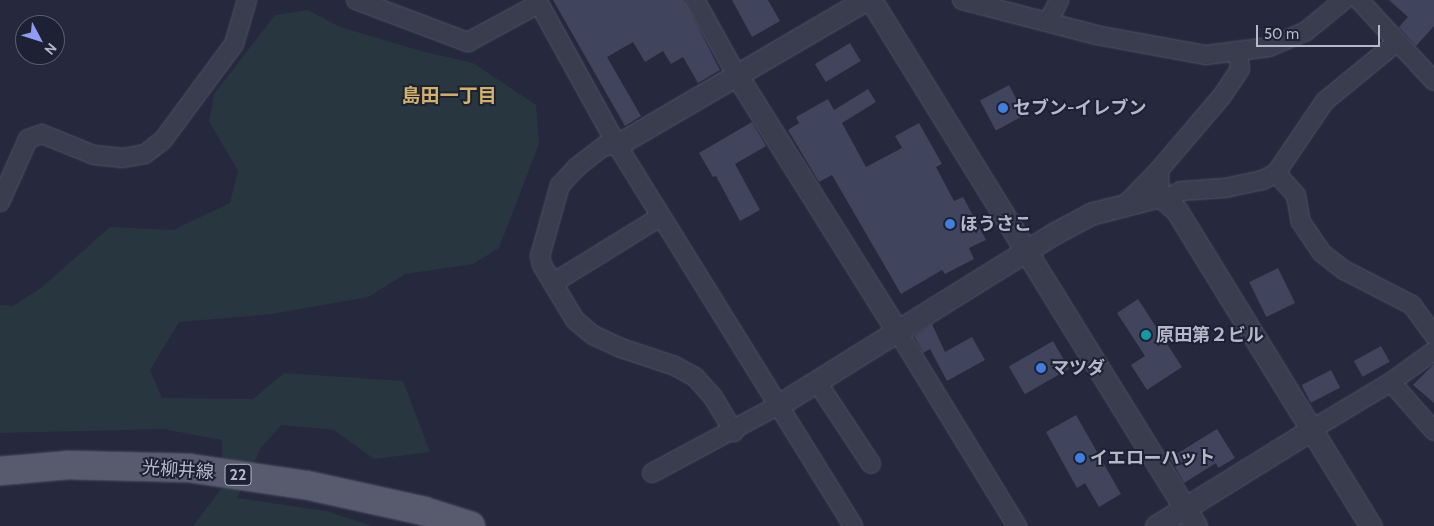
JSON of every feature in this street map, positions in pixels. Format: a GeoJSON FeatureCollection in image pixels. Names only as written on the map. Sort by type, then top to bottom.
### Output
{"type":"FeatureCollection","features":[{"type":"Feature","properties":{"kind":"main road","name":"光柳井線"},"geometry":{"type":"LineString","coordinates":[[0,471],[68,465],[189,468],[306,485],[424,511],[471,526]]}},
{"type":"Feature","properties":{"kind":"street"},"geometry":{"type":"LineString","coordinates":[[0,202],[28,139],[42,134],[94,155],[123,158],[145,154],[163,140],[234,44],[247,0]]}},
{"type":"Feature","properties":{"kind":"street"},"geometry":{"type":"LineString","coordinates":[[356,0],[468,42],[538,2],[616,145],[853,526]]}},
{"type":"Feature","properties":{"kind":"street"},"geometry":{"type":"LineString","coordinates":[[695,0],[736,74],[1017,526]]}},
{"type":"Feature","properties":{"kind":"street"},"geometry":{"type":"LineString","coordinates":[[734,432],[713,396],[695,377],[674,366],[621,348],[593,335],[575,320],[542,265],[540,256],[560,186],[577,167],[604,146],[616,145],[865,0]]}},
{"type":"Feature","properties":{"kind":"street"},"geometry":{"type":"LineString","coordinates":[[871,0],[1196,526]]}},
{"type":"Feature","properties":{"kind":"street"},"geometry":{"type":"LineString","coordinates":[[962,0],[1182,53],[1238,52],[1269,47],[1305,32],[1344,0]]}},
{"type":"Feature","properties":{"kind":"street"},"geometry":{"type":"LineString","coordinates":[[1048,22],[1059,0]]}},
{"type":"Feature","properties":{"kind":"street"},"geometry":{"type":"LineString","coordinates":[[1359,0],[1434,81]]}},
{"type":"Feature","properties":{"kind":"street"},"geometry":{"type":"LineString","coordinates":[[652,473],[734,432],[1090,214],[1127,203],[1163,197],[1181,191],[1225,188],[1263,180],[1276,173],[1325,101],[1397,42]]}},
{"type":"Feature","properties":{"kind":"street"},"geometry":{"type":"LineString","coordinates":[[1127,203],[1160,170],[1222,96],[1240,69],[1238,52]]}},
{"type":"Feature","properties":{"kind":"street"},"geometry":{"type":"LineString","coordinates":[[1160,170],[1163,197],[1371,526]]}},
{"type":"Feature","properties":{"kind":"street"},"geometry":{"type":"LineString","coordinates":[[1276,173],[1296,195],[1301,222],[1322,253],[1344,270],[1412,305],[1434,334]]}},
{"type":"Feature","properties":{"kind":"street"},"geometry":{"type":"LineString","coordinates":[[553,284],[660,217]]}},
{"type":"Feature","properties":{"kind":"street"},"geometry":{"type":"LineString","coordinates":[[1156,526],[1391,382],[1434,351]]}},
{"type":"Feature","properties":{"kind":"street"},"geometry":{"type":"LineString","coordinates":[[817,382],[871,464]]}},
{"type":"Feature","properties":{"kind":"street"},"geometry":{"type":"LineString","coordinates":[[1391,382],[1434,431]]}},
{"type":"Feature","properties":{"kind":"shaded area"},"geometry":{"type":"Polygon","coordinates":[[[308,10],[340,27],[421,51],[473,63],[536,105],[539,144],[499,248],[473,264],[405,274],[368,297],[272,314],[179,322],[150,370],[162,398],[253,399],[284,373],[403,381],[430,452],[374,459],[334,430],[281,425],[261,448],[237,498],[326,511],[372,526],[193,526],[222,488],[222,440],[163,429],[0,433],[0,305],[13,306],[41,288],[110,227],[173,230],[230,203],[238,171],[209,121],[214,94],[275,15],[308,10]]]}},
{"type":"Feature","properties":{"kind":"building"},"geometry":{"type":"Polygon","coordinates":[[[553,0],[684,0],[720,70],[698,83],[683,57],[671,64],[663,51],[645,62],[633,42],[607,57],[641,116],[625,126],[553,0]]]}},
{"type":"Feature","properties":{"kind":"building"},"geometry":{"type":"Polygon","coordinates":[[[732,0],[768,0],[780,21],[752,37],[732,0]]]}},
{"type":"Feature","properties":{"kind":"building"},"geometry":{"type":"Polygon","coordinates":[[[1389,0],[1434,0],[1434,26],[1416,46],[1399,27],[1408,17],[1389,0]]]}},
{"type":"Feature","properties":{"kind":"building"},"geometry":{"type":"Polygon","coordinates":[[[850,43],[861,61],[826,82],[815,64],[850,43]]]}},
{"type":"Feature","properties":{"kind":"building"},"geometry":{"type":"Polygon","coordinates":[[[1009,85],[1025,115],[996,131],[980,100],[1009,85]]]}},
{"type":"Feature","properties":{"kind":"building"},"geometry":{"type":"Polygon","coordinates":[[[868,89],[876,102],[842,123],[866,167],[902,148],[895,136],[919,123],[942,164],[936,167],[954,201],[963,197],[986,240],[969,248],[974,259],[945,274],[942,270],[901,294],[832,175],[819,182],[788,130],[799,123],[796,117],[828,99],[834,110],[868,89]]]}},
{"type":"Feature","properties":{"kind":"building"},"geometry":{"type":"Polygon","coordinates":[[[752,122],[766,146],[735,164],[760,210],[740,221],[716,176],[713,177],[699,153],[752,122]]]}},
{"type":"Feature","properties":{"kind":"building"},"geometry":{"type":"Polygon","coordinates":[[[1278,268],[1295,303],[1266,317],[1249,282],[1278,268]]]}},
{"type":"Feature","properties":{"kind":"building","name":"原田第２ビル"},"geometry":{"type":"Polygon","coordinates":[[[1138,299],[1182,367],[1147,390],[1131,365],[1145,356],[1117,313],[1138,299]]]}},
{"type":"Feature","properties":{"kind":"building"},"geometry":{"type":"Polygon","coordinates":[[[932,324],[945,352],[972,337],[985,360],[947,381],[930,349],[923,353],[914,336],[932,324]]]}},
{"type":"Feature","properties":{"kind":"building"},"geometry":{"type":"Polygon","coordinates":[[[1053,341],[1069,369],[1025,394],[1009,366],[1053,341]]]}},
{"type":"Feature","properties":{"kind":"building"},"geometry":{"type":"Polygon","coordinates":[[[1381,346],[1390,362],[1363,377],[1354,361],[1381,346]]]}},
{"type":"Feature","properties":{"kind":"building"},"geometry":{"type":"Polygon","coordinates":[[[1434,364],[1434,403],[1413,385],[1434,364]]]}},
{"type":"Feature","properties":{"kind":"building"},"geometry":{"type":"Polygon","coordinates":[[[1331,370],[1340,388],[1311,403],[1302,385],[1331,370]]]}},
{"type":"Feature","properties":{"kind":"building"},"geometry":{"type":"Polygon","coordinates":[[[1076,415],[1121,494],[1099,507],[1085,483],[1077,488],[1046,432],[1076,415]]]}},
{"type":"Feature","properties":{"kind":"building"},"geometry":{"type":"Polygon","coordinates":[[[1217,429],[1235,458],[1218,468],[1216,463],[1184,483],[1170,458],[1217,429]]]}},
{"type":"Feature","properties":{"kind":"place","name":"セブン-イレブン"},"geometry":{"type":"Point","coordinates":[1003,108]}},
{"type":"Feature","properties":{"kind":"place","name":"ほうさこ"},"geometry":{"type":"Point","coordinates":[950,224]}},
{"type":"Feature","properties":{"kind":"place","name":"原田第２ビル"},"geometry":{"type":"Point","coordinates":[1146,335]}},
{"type":"Feature","properties":{"kind":"place","name":"マツダ"},"geometry":{"type":"Point","coordinates":[1041,368]}},
{"type":"Feature","properties":{"kind":"place","name":"イエローハット"},"geometry":{"type":"Point","coordinates":[1080,458]}},
{"type":"Feature","properties":{"kind":"district","name":"島田一丁目"},"geometry":{"type":"Point","coordinates":[449,96]}}]}
